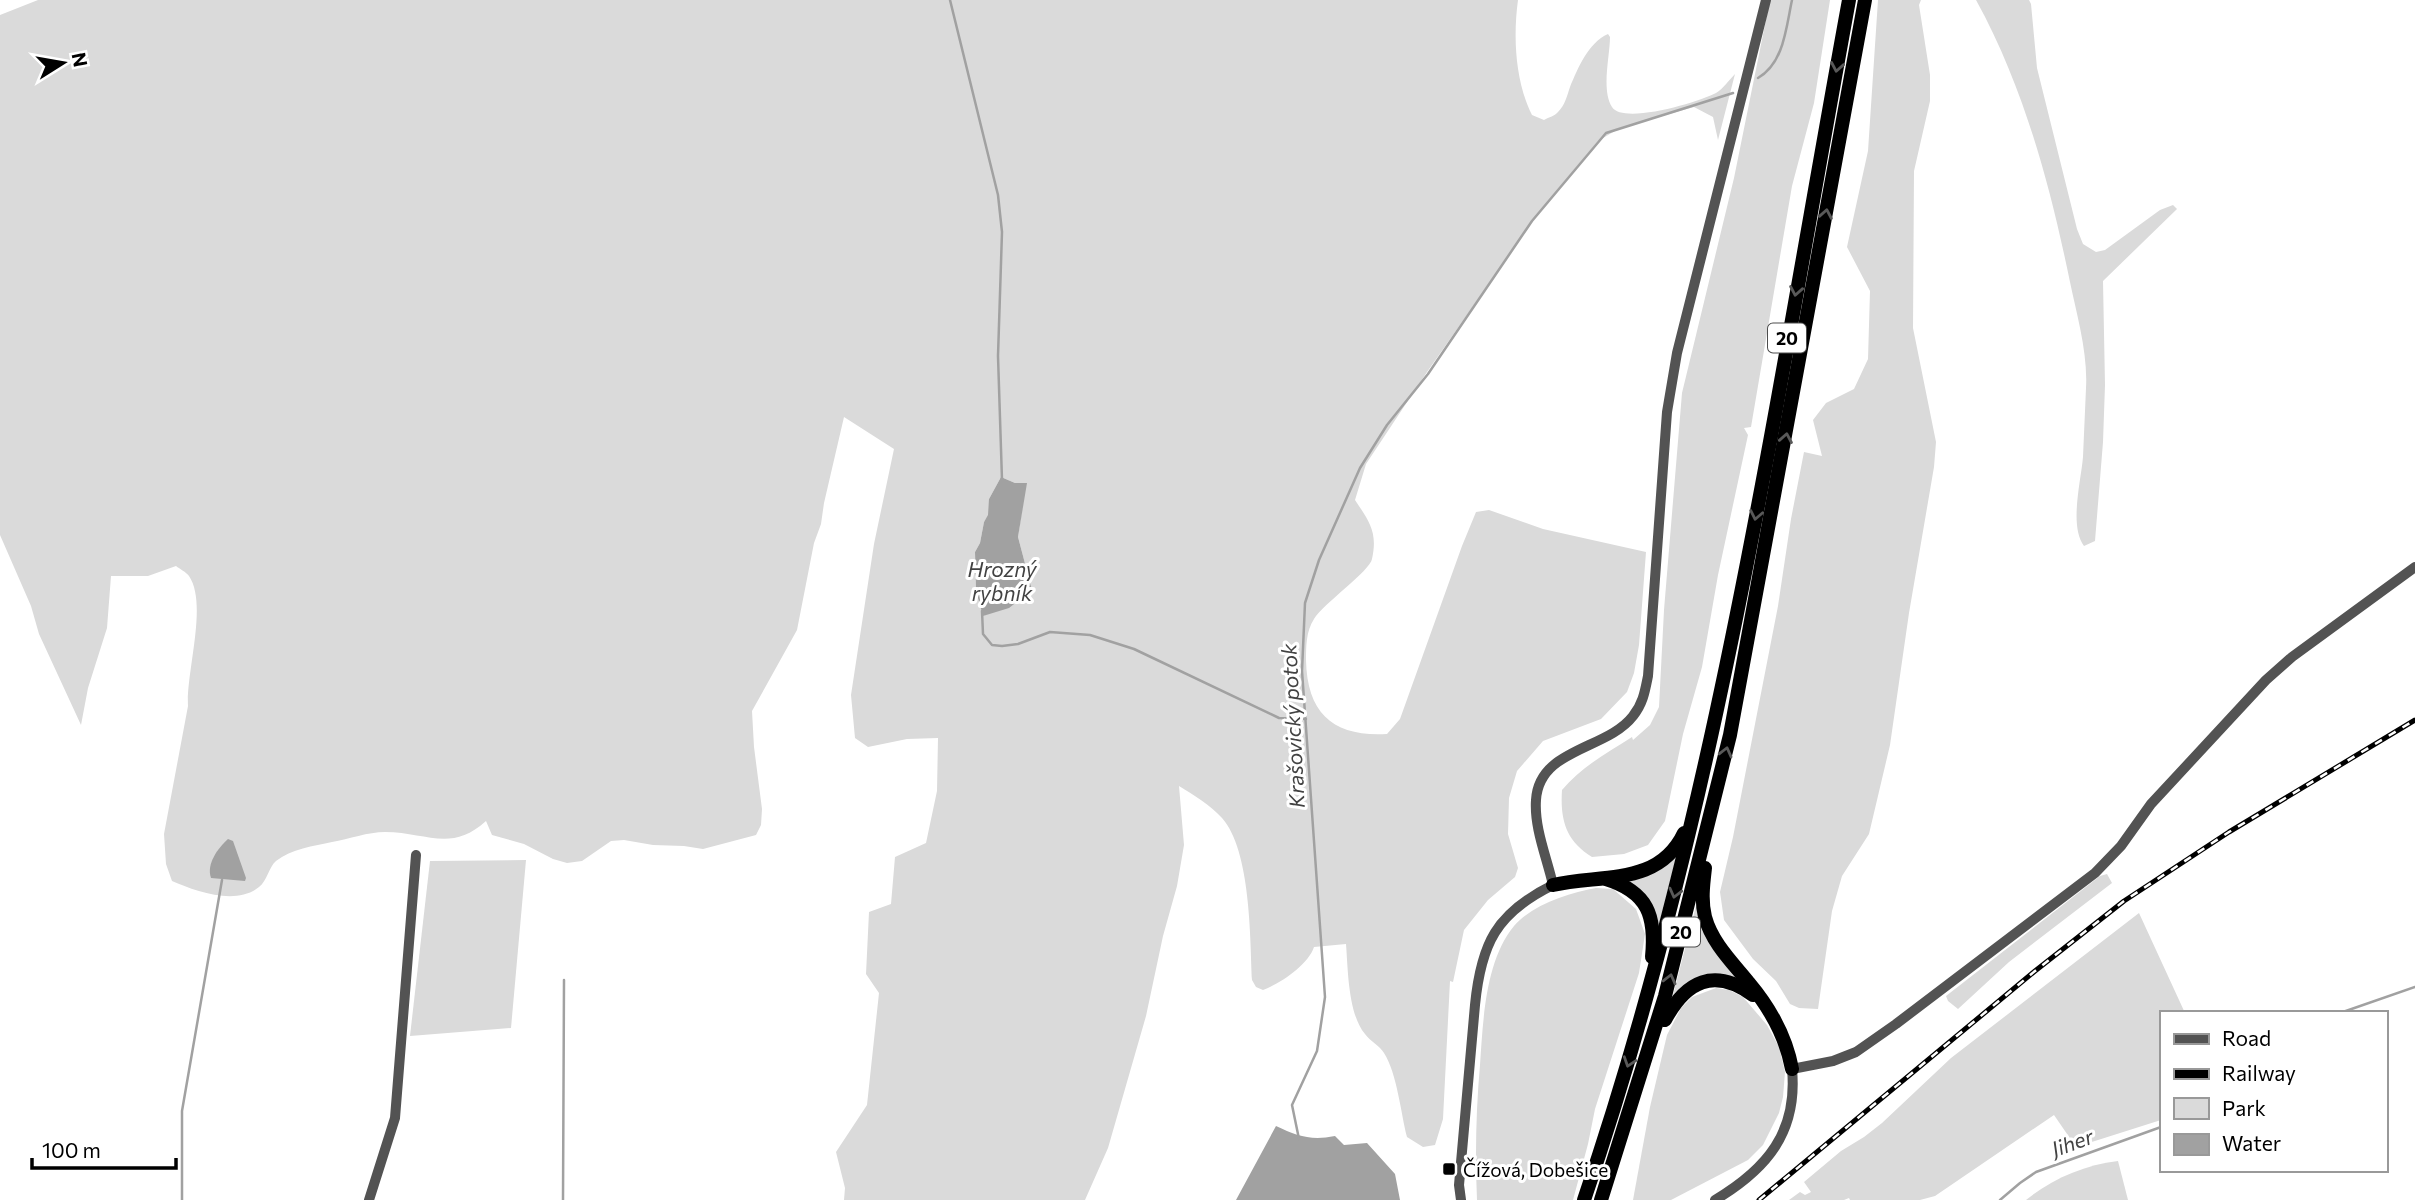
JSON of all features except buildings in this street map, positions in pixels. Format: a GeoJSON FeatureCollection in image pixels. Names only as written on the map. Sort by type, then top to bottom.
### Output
{"type":"FeatureCollection","features":[{"type":"Feature","properties":{"kind":"highway","name":"20"},"geometry":{"type":"LineString","coordinates":[[1584,1200],[1634,1043],[1668,923],[1697,803],[1730,650],[1849,0]]}},
{"type":"Feature","properties":{"kind":"highway","name":"20"},"geometry":{"type":"LineString","coordinates":[[1601,1200],[1665,996],[1730,734],[1865,0]]}},
{"type":"Feature","properties":{"kind":"highway"},"geometry":{"type":"LineString","coordinates":[[1553,884],[1578,879],[1605,879],[1645,870],[1665,860],[1677,847],[1697,803]]}},
{"type":"Feature","properties":{"kind":"highway"},"geometry":{"type":"LineString","coordinates":[[1710,818],[1702,893],[1704,914],[1721,949],[1765,1005],[1783,1037],[1792,1069]]}},
{"type":"Feature","properties":{"kind":"highway"},"geometry":{"type":"LineString","coordinates":[[1605,879],[1630,889],[1650,912],[1654,935],[1647,996]]}},
{"type":"Feature","properties":{"kind":"highway"},"geometry":{"type":"LineString","coordinates":[[1650,1045],[1675,1001],[1689,988],[1699,984],[1718,980],[1728,982],[1750,992],[1765,1005]]}},
{"type":"Feature","properties":{"kind":"street"},"geometry":{"type":"LineString","coordinates":[[1461,1200],[1459,1185],[1475,1005],[1478,976],[1485,949],[1513,909],[1553,884],[1536,815],[1536,798],[1541,781],[1554,764],[1567,755],[1624,725],[1643,701],[1648,676],[1671,388],[1766,0]]}},
{"type":"Feature","properties":{"kind":"street"},"geometry":{"type":"LineString","coordinates":[[1715,1200],[1755,1172],[1778,1144],[1790,1112],[1792,1069],[1822,1064],[1856,1052],[2095,873],[2121,846],[2151,804],[2266,680],[2292,657],[2415,568]]}},
{"type":"Feature","properties":{"kind":"street"},"geometry":{"type":"LineString","coordinates":[[369,1200],[395,1118],[416,855]]}},
{"type":"Feature","properties":{"kind":"green space"},"geometry":{"type":"Polygon","coordinates":[[[38,0],[1518,0],[1516,44],[1522,88],[1532,115],[1544,120],[1555,115],[1560,109],[1584,57],[1595,43],[1608,34],[1607,92],[1612,107],[1619,112],[1645,113],[1694,102],[1719,91],[1735,74],[1718,140],[1713,117],[1694,107],[1620,128],[1598,141],[1539,212],[1366,464],[1355,500],[1373,534],[1372,559],[1364,571],[1319,612],[1309,629],[1306,650],[1308,679],[1318,708],[1327,719],[1339,726],[1369,734],[1387,734],[1400,719],[1476,512],[1489,510],[1543,529],[1646,552],[1639,645],[1627,692],[1601,719],[1543,741],[1517,771],[1509,798],[1508,834],[1518,868],[1515,877],[1488,900],[1464,930],[1453,982],[1450,981],[1443,1119],[1435,1145],[1423,1147],[1407,1137],[1388,1061],[1382,1050],[1365,1034],[1355,1015],[1346,944],[1314,947],[1300,967],[1278,983],[1263,990],[1256,987],[1252,980],[1247,896],[1239,851],[1222,818],[1179,786],[1184,845],[1177,886],[1146,1016],[1108,1148],[1085,1200],[844,1200],[845,1188],[836,1152],[867,1105],[879,993],[866,974],[869,912],[891,904],[895,857],[926,843],[937,791],[938,738],[907,739],[868,747],[855,738],[851,695],[874,544],[894,449],[844,417],[821,524],[814,543],[797,630],[752,711],[762,809],[761,825],[756,835],[703,849],[624,840],[611,841],[582,861],[567,863],[524,844],[492,835],[486,821],[473,831],[449,839],[379,832],[303,848],[276,861],[264,881],[250,893],[216,895],[172,881],[166,864],[164,834],[188,706],[197,620],[197,603],[189,576],[176,566],[148,576],[111,576],[107,628],[88,688],[81,725],[39,634],[31,606],[0,535],[0,15],[38,0]],[[1001,477],[989,499],[989,515],[984,522],[980,543],[975,552],[976,591],[983,616],[1032,590],[1018,537],[1026,483],[1015,483],[1001,477]]]}},
{"type":"Feature","properties":{"kind":"green space"},"geometry":{"type":"Polygon","coordinates":[[[1770,0],[1830,0],[1814,103],[1792,186],[1751,427],[1744,428],[1748,435],[1718,575],[1702,667],[1683,734],[1665,821],[1648,845],[1624,854],[1592,857],[1576,844],[1566,829],[1562,811],[1562,790],[1577,774],[1595,761],[1632,737],[1633,740],[1650,725],[1659,707],[1682,393],[1734,178],[1770,0]]]}},
{"type":"Feature","properties":{"kind":"green space"},"geometry":{"type":"Polygon","coordinates":[[[1878,0],[1921,0],[1919,5],[1930,75],[1930,101],[1914,171],[1913,328],[1936,442],[1890,745],[1869,834],[1842,876],[1832,911],[1818,1009],[1799,1008],[1790,1004],[1776,981],[1753,959],[1724,920],[1720,892],[1778,606],[1804,452],[1822,456],[1813,420],[1826,403],[1854,389],[1868,359],[1870,291],[1847,247],[1868,151],[1878,0]]]}},
{"type":"Feature","properties":{"kind":"green space"},"geometry":{"type":"Polygon","coordinates":[[[1976,0],[2029,0],[2031,4],[2037,68],[2083,244],[2096,252],[2105,250],[2160,210],[2173,205],[2177,209],[2103,281],[2103,442],[2095,541],[2084,546],[2077,527],[2086,388],[2081,335],[2054,209],[2034,137],[2008,67],[1976,0]]]}},
{"type":"Feature","properties":{"kind":"green space"},"geometry":{"type":"Polygon","coordinates":[[[1677,854],[1658,928],[1621,879],[1677,854]]]}},
{"type":"Feature","properties":{"kind":"green space"},"geometry":{"type":"Polygon","coordinates":[[[526,860],[511,1028],[410,1036],[430,861],[526,860]]]}},
{"type":"Feature","properties":{"kind":"green space"},"geometry":{"type":"Polygon","coordinates":[[[2107,874],[2112,883],[2009,962],[1958,1009],[1948,1001],[1946,996],[2100,876],[2107,874]]]}},
{"type":"Feature","properties":{"kind":"green space"},"geometry":{"type":"Polygon","coordinates":[[[1596,888],[1613,889],[1636,909],[1645,934],[1639,973],[1595,1109],[1573,1200],[1477,1200],[1477,1116],[1482,1030],[1487,992],[1497,956],[1514,926],[1531,911],[1563,896],[1596,888]]]}},
{"type":"Feature","properties":{"kind":"green space"},"geometry":{"type":"Polygon","coordinates":[[[1696,906],[1741,980],[1683,986],[1673,995],[1696,906]]]}},
{"type":"Feature","properties":{"kind":"green space"},"geometry":{"type":"Polygon","coordinates":[[[2139,913],[2184,1011],[2160,1011],[2160,1120],[2076,1147],[2054,1115],[1935,1196],[1920,1200],[1789,1200],[1800,1192],[1805,1195],[1811,1192],[1804,1182],[1841,1151],[1882,1123],[1951,1058],[2139,913]]]}},
{"type":"Feature","properties":{"kind":"green space"},"geometry":{"type":"Polygon","coordinates":[[[1716,988],[1729,990],[1743,997],[1767,1025],[1779,1047],[1785,1072],[1779,1113],[1763,1145],[1748,1160],[1671,1200],[1633,1200],[1650,1107],[1667,1035],[1681,1008],[1692,997],[1716,988]]]}},
{"type":"Feature","properties":{"kind":"green space"},"geometry":{"type":"Polygon","coordinates":[[[2118,1161],[2128,1200],[2026,1200],[2069,1174],[2118,1161]]]}},
{"type":"Feature","properties":{"kind":"water","name":"Hrozný rybník"},"geometry":{"type":"Polygon","coordinates":[[[1001,477],[1015,483],[1027,483],[1018,537],[1032,590],[1009,608],[983,616],[976,591],[975,552],[988,515],[989,499],[1001,477]]]}},
{"type":"Feature","properties":{"kind":"water"},"geometry":{"type":"Polygon","coordinates":[[[228,839],[233,841],[245,881],[211,878],[212,862],[228,839]]]}},
{"type":"Feature","properties":{"kind":"water"},"geometry":{"type":"Polygon","coordinates":[[[1276,1126],[1304,1137],[1335,1136],[1344,1145],[1367,1143],[1395,1174],[1400,1200],[1236,1200],[1276,1126]]]}},
{"type":"Feature","properties":{"kind":"waterway"},"geometry":{"type":"LineString","coordinates":[[950,0],[998,195],[1002,232],[998,356],[1002,480]]}},
{"type":"Feature","properties":{"kind":"waterway","name":"Krašovický potok"},"geometry":{"type":"LineString","coordinates":[[1758,78],[1767,71],[1779,54],[1792,0]]}},
{"type":"Feature","properties":{"kind":"waterway","name":"Krašovický potok"},"geometry":{"type":"LineString","coordinates":[[1299,1139],[1292,1105],[1317,1051],[1325,997],[1302,671],[1305,603],[1319,560],[1360,468],[1387,425],[1428,374],[1532,221],[1606,133],[1733,93]]}},
{"type":"Feature","properties":{"kind":"waterway"},"geometry":{"type":"LineString","coordinates":[[982,611],[983,634],[992,645],[1018,644],[1050,632],[1090,635],[1134,649],[1279,718],[1306,719]]}},
{"type":"Feature","properties":{"kind":"waterway"},"geometry":{"type":"LineString","coordinates":[[182,1200],[182,1111],[222,880]]}},
{"type":"Feature","properties":{"kind":"waterway"},"geometry":{"type":"LineString","coordinates":[[563,1200],[564,980]]}},
{"type":"Feature","properties":{"kind":"waterway","name":"Jiher"},"geometry":{"type":"LineString","coordinates":[[2346,1011],[2415,987]]}},
{"type":"Feature","properties":{"kind":"waterway","name":"Jiher"},"geometry":{"type":"LineString","coordinates":[[2000,1200],[2036,1172],[2160,1127]]}},
{"type":"Feature","properties":{"kind":"railway"},"geometry":{"type":"LineString","coordinates":[[1759,1200],[2035,971],[2124,901],[2229,832],[2415,720]]}},
{"type":"Feature","properties":{"kind":"place","name":"Čížová, Dobešice"},"geometry":{"type":"Point","coordinates":[1449,1169]}}]}
